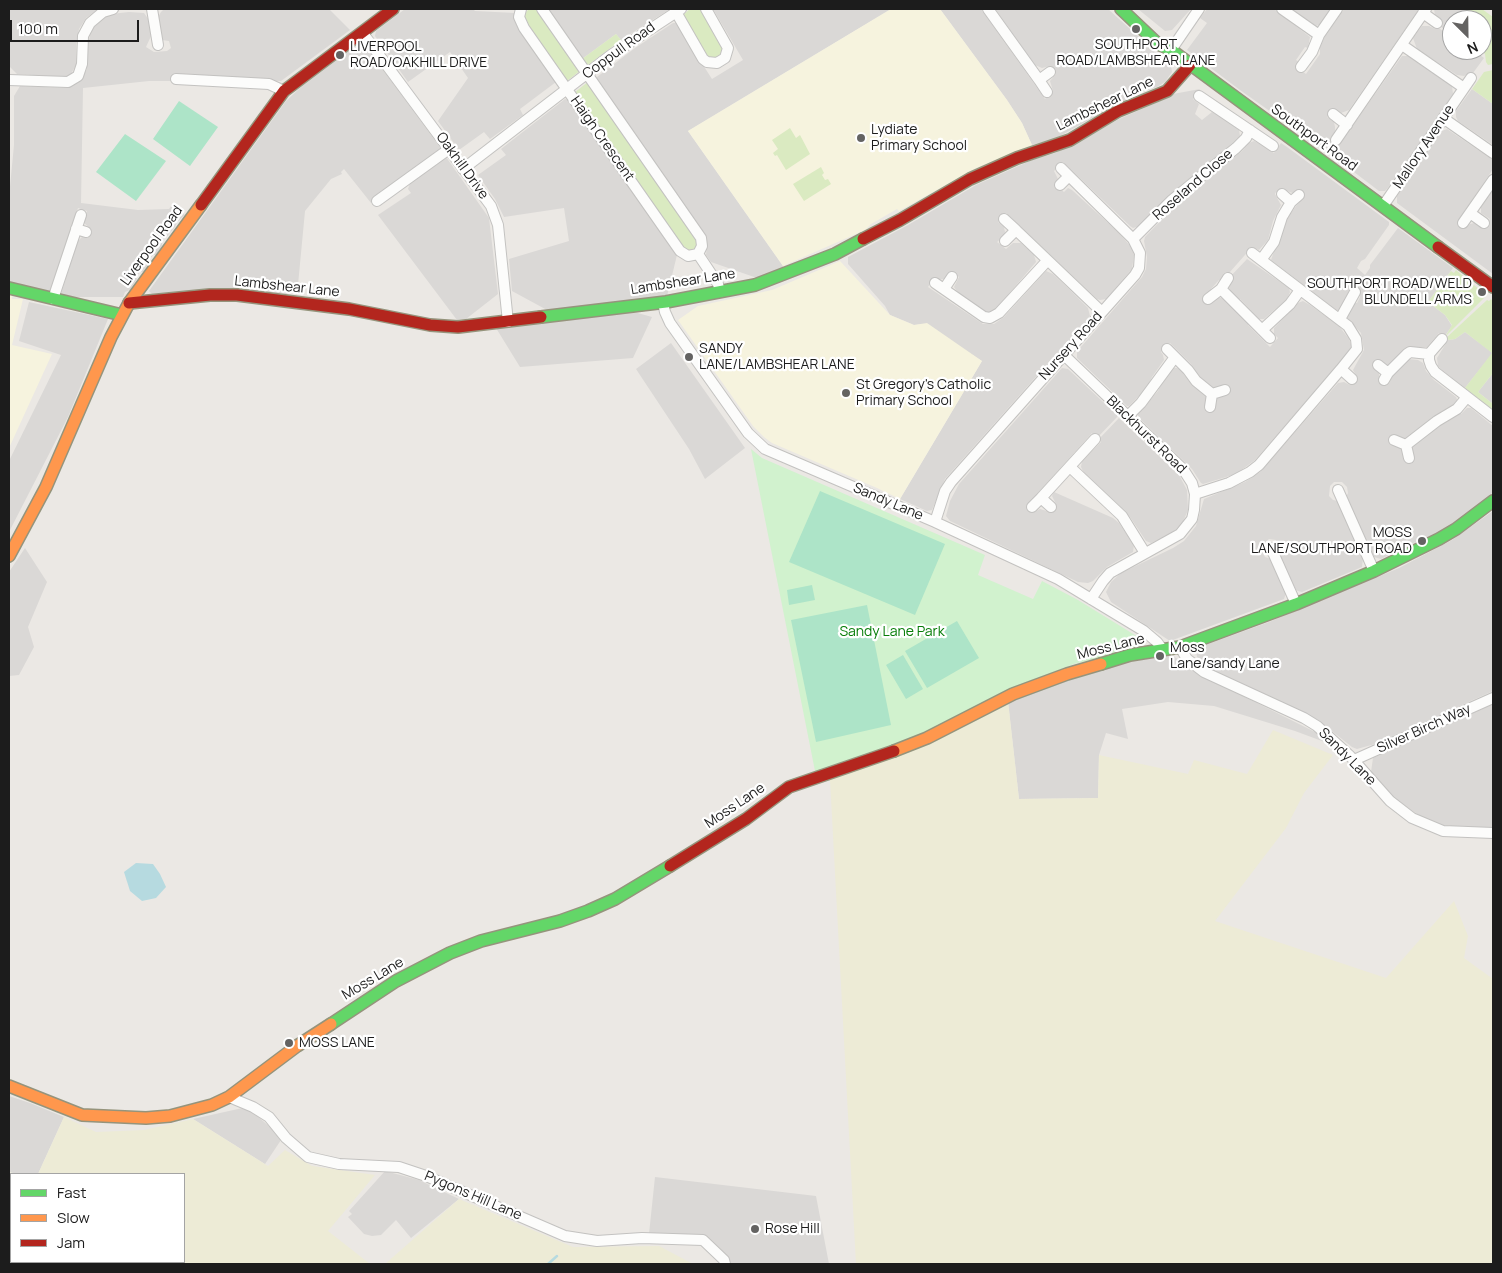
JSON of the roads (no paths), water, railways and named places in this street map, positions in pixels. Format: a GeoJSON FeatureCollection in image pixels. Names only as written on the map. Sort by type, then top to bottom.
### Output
{"type":"FeatureCollection","features":[{"type":"Feature","properties":{"kind":"street"},"geometry":{"type":"LineString","coordinates":[[9,80],[68,82],[78,76],[82,64],[83,36],[90,23],[103,12],[113,9]]}},
{"type":"Feature","properties":{"kind":"street"},"geometry":{"type":"LineString","coordinates":[[152,9],[158,45]]}},
{"type":"Feature","properties":{"kind":"street","name":"Liverpool Road"},"geometry":{"type":"LineString","coordinates":[[9,556],[46,487],[129,303],[284,91],[393,9]]}},
{"type":"Feature","properties":{"kind":"street","name":"Haigh Crescent"},"geometry":{"type":"LineString","coordinates":[[521,9],[519,17],[524,28],[680,251],[688,256],[698,254]]}},
{"type":"Feature","properties":{"kind":"street","name":"Haigh Crescent"},"geometry":{"type":"LineString","coordinates":[[542,9],[701,238],[702,246],[698,254]]}},
{"type":"Feature","properties":{"kind":"street"},"geometry":{"type":"LineString","coordinates":[[679,11],[703,59],[706,62],[717,63],[725,58],[728,48],[706,9]]}},
{"type":"Feature","properties":{"kind":"street"},"geometry":{"type":"LineString","coordinates":[[988,9],[1047,92]]}},
{"type":"Feature","properties":{"kind":"street","name":"Southport Road"},"geometry":{"type":"LineString","coordinates":[[1121,9],[1158,44],[1171,50],[1493,287]]}},
{"type":"Feature","properties":{"kind":"street"},"geometry":{"type":"LineString","coordinates":[[1171,50],[1199,9]]}},
{"type":"Feature","properties":{"kind":"street"},"geometry":{"type":"LineString","coordinates":[[1282,9],[1319,35]]}},
{"type":"Feature","properties":{"kind":"street"},"geometry":{"type":"LineString","coordinates":[[1301,67],[1312,52],[1319,35],[1337,9]]}},
{"type":"Feature","properties":{"kind":"street","name":"Coppull Road"},"geometry":{"type":"LineString","coordinates":[[463,169],[611,56],[679,11]]}},
{"type":"Feature","properties":{"kind":"street"},"geometry":{"type":"LineString","coordinates":[[1336,140],[1425,11],[1436,23]]}},
{"type":"Feature","properties":{"kind":"street","name":"Oakhill Drive"},"geometry":{"type":"LineString","coordinates":[[362,32],[487,200],[496,218],[508,322]]}},
{"type":"Feature","properties":{"kind":"street"},"geometry":{"type":"LineString","coordinates":[[1402,45],[1464,88]]}},
{"type":"Feature","properties":{"kind":"street","name":"Lambshear Lane"},"geometry":{"type":"LineString","coordinates":[[129,303],[210,295],[237,295],[349,309],[430,325],[458,327],[663,303],[755,285],[814,263],[900,220],[977,175],[1017,158],[1070,140],[1118,111],[1167,91],[1190,64]]}},
{"type":"Feature","properties":{"kind":"street"},"geometry":{"type":"LineString","coordinates":[[1039,80],[1050,72]]}},
{"type":"Feature","properties":{"kind":"street","name":"Mallory Avenue"},"geometry":{"type":"LineString","coordinates":[[1383,206],[1471,78]]}},
{"type":"Feature","properties":{"kind":"street"},"geometry":{"type":"LineString","coordinates":[[176,79],[269,84],[284,91]]}},
{"type":"Feature","properties":{"kind":"street"},"geometry":{"type":"LineString","coordinates":[[1199,96],[1273,146]]}},
{"type":"Feature","properties":{"kind":"street"},"geometry":{"type":"LineString","coordinates":[[1332,114],[1346,125]]}},
{"type":"Feature","properties":{"kind":"street"},"geometry":{"type":"LineString","coordinates":[[1444,118],[1493,153]]}},
{"type":"Feature","properties":{"kind":"street","name":"Roseland Close"},"geometry":{"type":"LineString","coordinates":[[1134,239],[1165,206],[1236,148],[1246,138],[1250,130]]}},
{"type":"Feature","properties":{"kind":"street"},"geometry":{"type":"LineString","coordinates":[[377,201],[449,149]]}},
{"type":"Feature","properties":{"kind":"street"},"geometry":{"type":"LineString","coordinates":[[1061,168],[1134,239]]}},
{"type":"Feature","properties":{"kind":"street"},"geometry":{"type":"LineString","coordinates":[[1060,185],[1069,176]]}},
{"type":"Feature","properties":{"kind":"street"},"geometry":{"type":"LineString","coordinates":[[1463,223],[1493,180]]}},
{"type":"Feature","properties":{"kind":"street"},"geometry":{"type":"LineString","coordinates":[[1261,260],[1274,242],[1282,217],[1295,199],[1282,194]]}},
{"type":"Feature","properties":{"kind":"street"},"geometry":{"type":"LineString","coordinates":[[1470,213],[1484,223]]}},
{"type":"Feature","properties":{"kind":"street"},"geometry":{"type":"LineString","coordinates":[[54,300],[81,231],[81,215]]}},
{"type":"Feature","properties":{"kind":"street"},"geometry":{"type":"LineString","coordinates":[[1004,219],[1102,312]]}},
{"type":"Feature","properties":{"kind":"street"},"geometry":{"type":"LineString","coordinates":[[1005,241],[1016,230]]}},
{"type":"Feature","properties":{"kind":"street","name":"Nursery Road"},"geometry":{"type":"LineString","coordinates":[[935,522],[945,491],[951,482],[1135,275],[1139,268],[1140,253],[1134,239]]}},
{"type":"Feature","properties":{"kind":"street"},"geometry":{"type":"LineString","coordinates":[[1092,599],[1110,573],[1172,540],[1187,527],[1194,510],[1195,494],[1229,483],[1250,472],[1259,464],[1355,353],[1357,344],[1352,332],[1340,319],[1252,253]]}},
{"type":"Feature","properties":{"kind":"street","name":"Haigh Crescent"},"geometry":{"type":"LineString","coordinates":[[698,254],[718,284],[720,292]]}},
{"type":"Feature","properties":{"kind":"street"},"geometry":{"type":"LineString","coordinates":[[935,283],[984,317],[990,318],[999,313],[1047,261]]}},
{"type":"Feature","properties":{"kind":"street"},"geometry":{"type":"LineString","coordinates":[[944,289],[952,277]]}},
{"type":"Feature","properties":{"kind":"street"},"geometry":{"type":"LineString","coordinates":[[1208,299],[1222,289],[1228,278]]}},
{"type":"Feature","properties":{"kind":"street"},"geometry":{"type":"LineString","coordinates":[[9,288],[122,315]]}},
{"type":"Feature","properties":{"kind":"street"},"geometry":{"type":"LineString","coordinates":[[1222,289],[1270,338]]}},
{"type":"Feature","properties":{"kind":"street"},"geometry":{"type":"LineString","coordinates":[[1262,330],[1290,304],[1300,290]]}},
{"type":"Feature","properties":{"kind":"street"},"geometry":{"type":"LineString","coordinates":[[1340,319],[1355,292]]}},
{"type":"Feature","properties":{"kind":"street","name":"Sandy Lane"},"geometry":{"type":"LineString","coordinates":[[663,303],[670,323],[748,433],[773,454],[935,522],[1058,579],[1144,631],[1163,650]]}},
{"type":"Feature","properties":{"kind":"street"},"geometry":{"type":"LineString","coordinates":[[1442,339],[1429,354],[1428,360],[1435,372],[1493,417]]}},
{"type":"Feature","properties":{"kind":"street"},"geometry":{"type":"LineString","coordinates":[[1128,416],[1141,403],[1171,353],[1196,381],[1212,394]]}},
{"type":"Feature","properties":{"kind":"street"},"geometry":{"type":"LineString","coordinates":[[1378,365],[1386,376],[1407,354],[1429,354]]}},
{"type":"Feature","properties":{"kind":"street","name":"Blackhurst Road"},"geometry":{"type":"LineString","coordinates":[[1064,355],[1183,469],[1192,483],[1195,494]]}},
{"type":"Feature","properties":{"kind":"street"},"geometry":{"type":"LineString","coordinates":[[1341,369],[1352,379]]}},
{"type":"Feature","properties":{"kind":"street"},"geometry":{"type":"LineString","coordinates":[[1212,394],[1225,390]]}},
{"type":"Feature","properties":{"kind":"street"},"geometry":{"type":"LineString","coordinates":[[1210,406],[1212,394]]}},
{"type":"Feature","properties":{"kind":"street"},"geometry":{"type":"LineString","coordinates":[[1406,445],[1437,421],[1457,409],[1467,397]]}},
{"type":"Feature","properties":{"kind":"street"},"geometry":{"type":"LineString","coordinates":[[1032,507],[1095,439]]}},
{"type":"Feature","properties":{"kind":"street"},"geometry":{"type":"LineString","coordinates":[[1394,440],[1406,445]]}},
{"type":"Feature","properties":{"kind":"street"},"geometry":{"type":"LineString","coordinates":[[1406,445],[1409,458]]}},
{"type":"Feature","properties":{"kind":"street"},"geometry":{"type":"LineString","coordinates":[[1070,467],[1122,516],[1146,553]]}},
{"type":"Feature","properties":{"kind":"street"},"geometry":{"type":"LineString","coordinates":[[1338,490],[1374,571]]}},
{"type":"Feature","properties":{"kind":"street"},"geometry":{"type":"LineString","coordinates":[[1040,498],[1051,507]]}},
{"type":"Feature","properties":{"kind":"street","name":"Moss Lane"},"geometry":{"type":"LineString","coordinates":[[9,1086],[82,1115],[121,1119],[170,1116],[212,1105],[228,1097],[297,1046],[396,981],[450,953],[481,941],[560,921],[614,899],[746,819],[789,788],[927,738],[1012,694],[1031,687],[1108,661],[1180,647],[1296,604],[1374,571],[1439,539],[1456,529],[1493,501]]}},
{"type":"Feature","properties":{"kind":"street"},"geometry":{"type":"LineString","coordinates":[[1271,548],[1296,604]]}},
{"type":"Feature","properties":{"kind":"street","name":"Sandy Lane"},"geometry":{"type":"LineString","coordinates":[[1180,647],[1187,659],[1204,672],[1304,718],[1317,726],[1328,734],[1354,760],[1390,801],[1421,822],[1443,831],[1493,833]]}},
{"type":"Feature","properties":{"kind":"street","name":"Silver Birch Way"},"geometry":{"type":"LineString","coordinates":[[1354,760],[1493,698]]}},
{"type":"Feature","properties":{"kind":"street","name":"Pygons Hill Lane"},"geometry":{"type":"LineString","coordinates":[[228,1097],[253,1107],[269,1118],[286,1138],[308,1157],[339,1164],[399,1167],[426,1176],[565,1236],[597,1241],[642,1238],[703,1240],[724,1260],[725,1264]]}},
{"type":"Feature","properties":{"kind":"water"},"geometry":{"type":"Polygon","coordinates":[[[136,863],[153,864],[160,874],[166,887],[156,898],[142,901],[130,891],[124,872],[136,863]]]}},
{"type":"Feature","properties":{"kind":"waterway"},"geometry":{"type":"LineString","coordinates":[[548,1264],[557,1256]]}},
{"type":"Feature","properties":{"kind":"place","name":"SOUTHPORT ROAD/LAMBSHEAR LANE"},"geometry":{"type":"Point","coordinates":[1136,29]}},
{"type":"Feature","properties":{"kind":"place","name":"LIVERPOOL ROAD/OAKHILL DRIVE"},"geometry":{"type":"Point","coordinates":[340,55]}},
{"type":"Feature","properties":{"kind":"place","name":"Lydiate Primary School"},"geometry":{"type":"Point","coordinates":[861,138]}},
{"type":"Feature","properties":{"kind":"place","name":"SOUTHPORT ROAD/WELD BLUNDELL ARMS"},"geometry":{"type":"Point","coordinates":[1482,292]}},
{"type":"Feature","properties":{"kind":"place","name":"SANDY LANE/LAMBSHEAR LANE"},"geometry":{"type":"Point","coordinates":[689,357]}},
{"type":"Feature","properties":{"kind":"place","name":"St Gregory's Catholic Primary School"},"geometry":{"type":"Point","coordinates":[846,393]}},
{"type":"Feature","properties":{"kind":"place","name":"MOSS LANE/SOUTHPORT ROAD"},"geometry":{"type":"Point","coordinates":[1422,541]}},
{"type":"Feature","properties":{"kind":"place","name":"Moss Lane/sandy Lane"},"geometry":{"type":"Point","coordinates":[1160,656]}},
{"type":"Feature","properties":{"kind":"place","name":"MOSS LANE"},"geometry":{"type":"Point","coordinates":[289,1043]}},
{"type":"Feature","properties":{"kind":"place","name":"Rose Hill"},"geometry":{"type":"Point","coordinates":[755,1229]}},
{"type":"Feature","properties":{"kind":"park label","name":"Sandy Lane Park"},"geometry":{"type":"Point","coordinates":[892,632]}}]}
